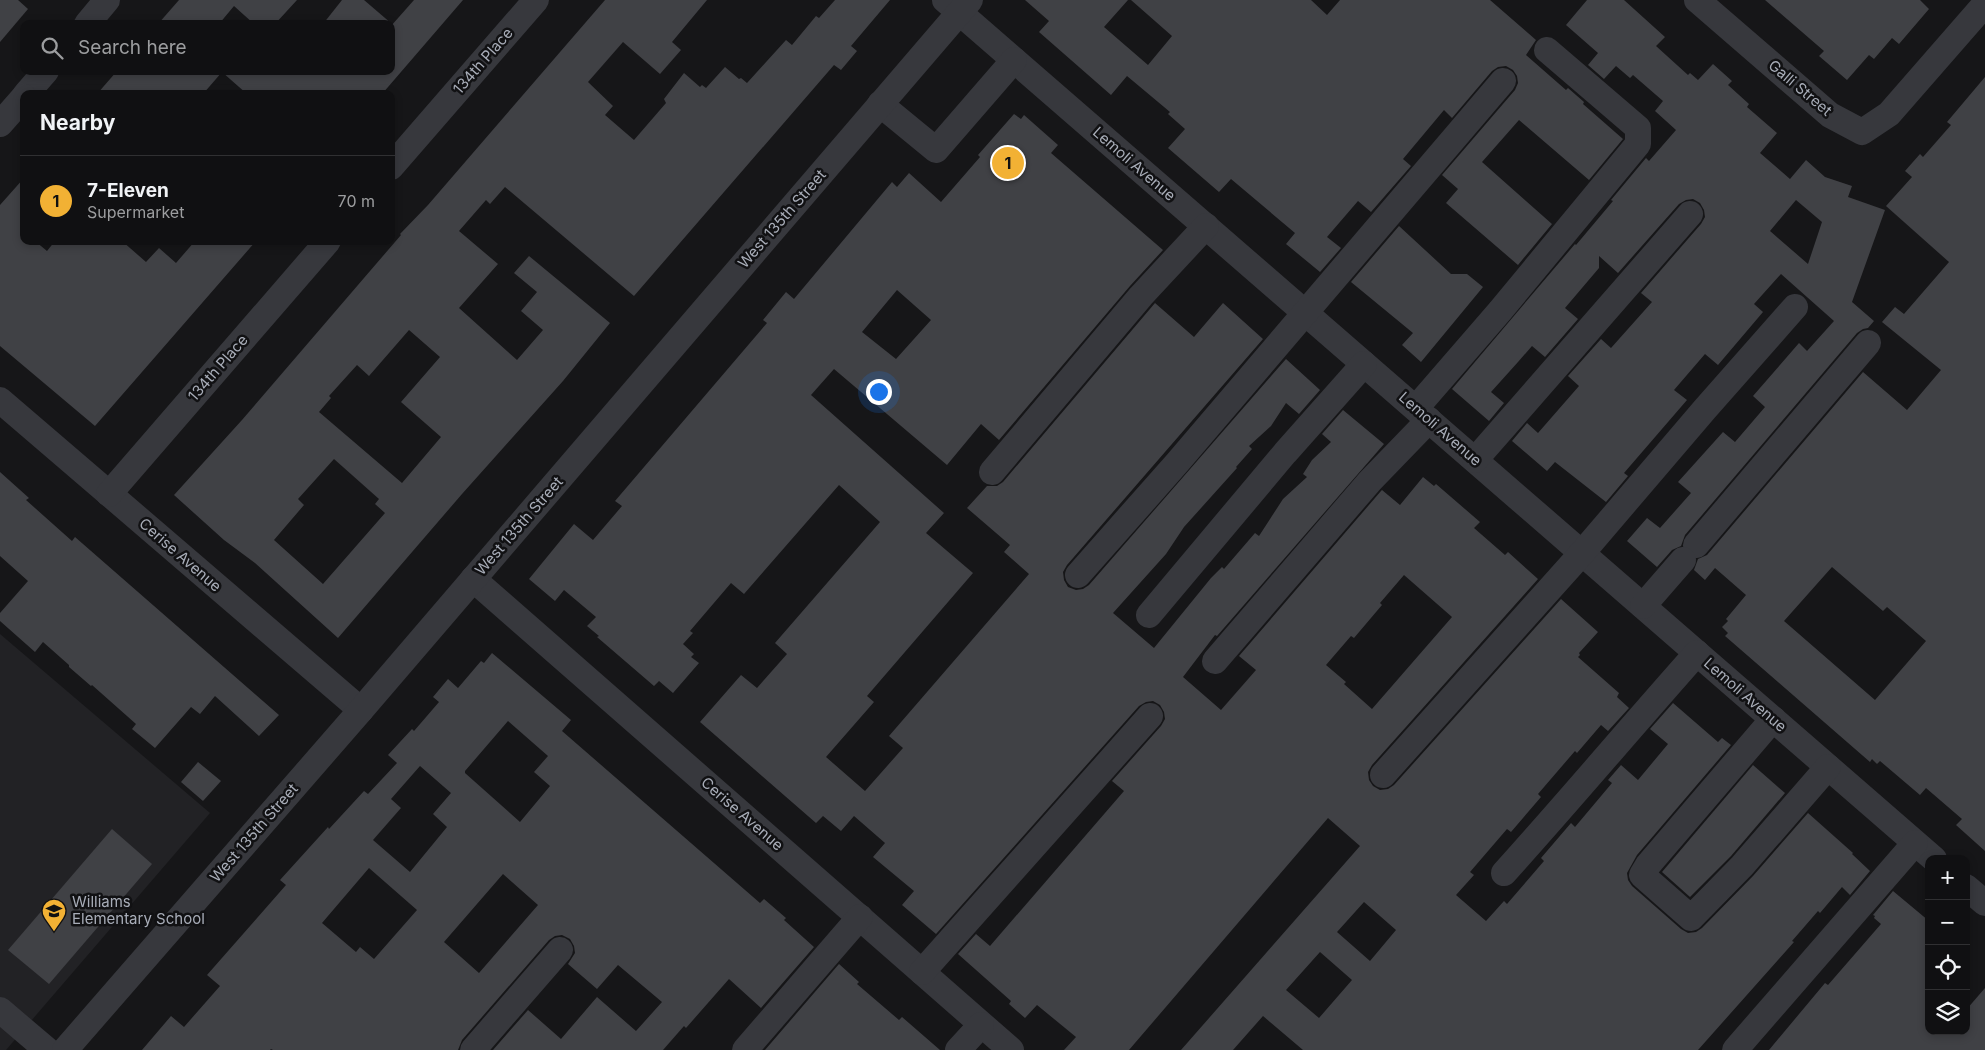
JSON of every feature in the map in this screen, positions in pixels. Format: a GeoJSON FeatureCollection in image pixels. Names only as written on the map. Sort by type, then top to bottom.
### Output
{"type":"FeatureCollection","features":[{"type":"Feature","properties":{"kind":"street"},"geometry":{"type":"LineString","coordinates":[[90,20],[107,0]]}},
{"type":"Feature","properties":{"kind":"street","name":"134th Place"},"geometry":{"type":"LineString","coordinates":[[395,163],[536,0]]}},
{"type":"Feature","properties":{"kind":"street","name":"Galli Street"},"geometry":{"type":"LineString","coordinates":[[1697,0],[1830,116],[1862,132],[1889,114],[1985,4]]}},
{"type":"Feature","properties":{"kind":"street","name":"Lemoli Avenue"},"geometry":{"type":"LineString","coordinates":[[958,4],[1014,60],[1924,851]]}},
{"type":"Feature","properties":{"kind":"street","name":"West 135th Street"},"geometry":{"type":"LineString","coordinates":[[65,1050],[473,579],[880,104],[958,4]]}},
{"type":"Feature","properties":{"kind":"street"},"geometry":{"type":"LineString","coordinates":[[1215,661],[1370,481],[1500,311],[1638,144],[1638,128],[1547,50]]}},
{"type":"Feature","properties":{"kind":"street"},"geometry":{"type":"LineString","coordinates":[[880,104],[936,150],[1014,60]]}},
{"type":"Feature","properties":{"kind":"street"},"geometry":{"type":"LineString","coordinates":[[29,90],[43,75]]}},
{"type":"Feature","properties":{"kind":"street"},"geometry":{"type":"LineString","coordinates":[[1078,575],[1177,463],[1503,81]]}},
{"type":"Feature","properties":{"kind":"street"},"geometry":{"type":"LineString","coordinates":[[0,124],[20,102]]}},
{"type":"Feature","properties":{"kind":"street"},"geometry":{"type":"LineString","coordinates":[[1474,460],[1690,214]]}},
{"type":"Feature","properties":{"kind":"street"},"geometry":{"type":"LineString","coordinates":[[992,472],[1141,296],[1206,226]]}},
{"type":"Feature","properties":{"kind":"street","name":"134th Place"},"geometry":{"type":"LineString","coordinates":[[109,494],[325,245]]}},
{"type":"Feature","properties":{"kind":"street"},"geometry":{"type":"LineString","coordinates":[[1383,776],[1582,553],[1698,416],[1795,307]]}},
{"type":"Feature","properties":{"kind":"street"},"geometry":{"type":"LineString","coordinates":[[1642,606],[1868,342]]}},
{"type":"Feature","properties":{"kind":"street"},"geometry":{"type":"LineString","coordinates":[[1149,615],[1285,453],[1364,364]]}},
{"type":"Feature","properties":{"kind":"street","name":"Cerise Avenue"},"geometry":{"type":"LineString","coordinates":[[0,400],[360,710]]}},
{"type":"Feature","properties":{"kind":"street","name":"Cerise Avenue"},"geometry":{"type":"LineString","coordinates":[[473,579],[1010,1050]]}},
{"type":"Feature","properties":{"kind":"street"},"geometry":{"type":"LineString","coordinates":[[1504,873],[1698,654]]}},
{"type":"Feature","properties":{"kind":"street"},"geometry":{"type":"LineString","coordinates":[[922,972],[1150,716]]}},
{"type":"Feature","properties":{"kind":"street"},"geometry":{"type":"LineString","coordinates":[[1773,719],[1648,865],[1642,875],[1691,918],[1742,866],[1828,767]]}},
{"type":"Feature","properties":{"kind":"street"},"geometry":{"type":"LineString","coordinates":[[1735,1050],[1924,851]]}},
{"type":"Feature","properties":{"kind":"street"},"geometry":{"type":"LineString","coordinates":[[1970,891],[1985,904]]}},
{"type":"Feature","properties":{"kind":"street"},"geometry":{"type":"LineString","coordinates":[[745,1050],[860,917]]}},
{"type":"Feature","properties":{"kind":"street"},"geometry":{"type":"LineString","coordinates":[[474,1050],[560,950]]}},
{"type":"Feature","properties":{"kind":"street"},"geometry":{"type":"LineString","coordinates":[[0,1010],[47,1050]]}},
{"type":"Feature","properties":{"kind":"street"},"geometry":{"type":"LineString","coordinates":[[958,1050],[981,1025]]}},
{"type":"Feature","properties":{"kind":"shaded area","name":"Williams Elementary School"},"geometry":{"type":"Polygon","coordinates":[[[0,634],[210,813],[6,1050],[0,1050],[0,634]]]}},
{"type":"Feature","properties":{"kind":"building"},"geometry":{"type":"Polygon","coordinates":[[[0,0],[18,0],[28,9],[0,42],[0,0]]]}},
{"type":"Feature","properties":{"kind":"building"},"geometry":{"type":"Polygon","coordinates":[[[179,0],[297,0],[279,20],[250,20],[234,6],[222,20],[162,20],[179,0]]]}},
{"type":"Feature","properties":{"kind":"building"},"geometry":{"type":"Polygon","coordinates":[[[342,0],[364,0],[387,20],[326,20],[342,0]]]}},
{"type":"Feature","properties":{"kind":"building"},"geometry":{"type":"Polygon","coordinates":[[[414,0],[463,0],[385,90],[242,90],[225,75],[395,75],[395,21],[414,0]]]}},
{"type":"Feature","properties":{"kind":"building"},"geometry":{"type":"Polygon","coordinates":[[[605,0],[707,0],[672,42],[681,50],[660,74],[623,42],[588,82],[613,106],[605,115],[634,140],[666,103],[664,99],[684,73],[700,87],[702,85],[706,88],[725,67],[747,83],[786,40],[792,45],[816,16],[819,18],[835,0],[890,0],[851,46],[857,51],[841,70],[834,65],[634,296],[505,187],[490,204],[486,200],[459,231],[498,264],[459,308],[517,360],[543,330],[521,311],[537,292],[514,273],[529,256],[610,323],[563,381],[462,494],[338,638],[255,563],[224,540],[174,495],[242,420],[392,245],[395,245],[400,234],[428,205],[605,0]],[[409,330],[369,376],[357,365],[329,396],[331,398],[319,412],[402,483],[441,437],[401,402],[440,357],[409,330]],[[334,459],[298,499],[304,505],[274,540],[323,584],[385,513],[375,504],[379,499],[334,459]]]}},
{"type":"Feature","properties":{"kind":"building"},"geometry":{"type":"Polygon","coordinates":[[[1025,0],[1128,0],[1104,27],[1148,65],[1172,36],[1131,0],[1311,0],[1327,15],[1340,0],[1490,0],[1536,40],[1526,55],[1566,90],[1568,88],[1584,102],[1583,104],[1623,139],[1589,180],[1519,120],[1482,162],[1552,224],[1518,265],[1446,203],[1458,189],[1442,175],[1515,90],[1518,83],[1517,76],[1513,70],[1506,66],[1498,67],[1492,71],[1452,118],[1444,110],[1403,159],[1411,166],[1371,212],[1358,201],[1327,237],[1341,248],[1320,272],[1286,244],[1295,233],[1231,179],[1219,192],[1168,148],[1185,129],[1168,114],[1170,112],[1127,76],[1111,95],[1039,32],[1049,21],[1025,0]]]}},
{"type":"Feature","properties":{"kind":"building"},"geometry":{"type":"Polygon","coordinates":[[[1587,0],[1624,0],[1665,37],[1656,46],[1688,75],[1690,73],[1698,80],[1713,64],[1732,81],[1728,85],[1749,104],[1747,107],[1777,133],[1760,153],[1790,179],[1806,160],[1825,177],[1852,186],[1848,197],[1885,210],[1852,302],[1874,321],[1868,328],[1857,333],[1685,535],[1681,546],[1672,550],[1657,567],[1627,541],[1647,518],[1660,528],[1691,493],[1678,482],[1723,432],[1735,442],[1765,407],[1753,396],[1799,343],[1807,351],[1834,321],[1781,274],[1754,304],[1763,312],[1718,365],[1705,354],[1674,390],[1687,400],[1624,473],[1628,476],[1606,502],[1555,462],[1547,471],[1512,441],[1527,423],[1538,433],[1579,386],[1568,376],[1601,339],[1611,348],[1652,302],[1641,293],[1705,217],[1700,203],[1693,199],[1686,200],[1679,204],[1618,273],[1599,256],[1599,268],[1565,308],[1578,319],[1545,357],[1532,346],[1491,392],[1504,403],[1489,421],[1452,389],[1613,201],[1611,200],[1646,158],[1649,161],[1676,130],[1655,111],[1663,101],[1633,75],[1630,78],[1616,66],[1604,79],[1588,65],[1598,53],[1566,25],[1587,0]],[[1796,200],[1770,231],[1808,264],[1822,222],[1796,200]]]}},
{"type":"Feature","properties":{"kind":"building"},"geometry":{"type":"Polygon","coordinates":[[[1765,0],[1920,0],[1929,9],[1899,44],[1892,38],[1874,59],[1869,55],[1847,80],[1819,56],[1824,51],[1765,0]]]}},
{"type":"Feature","properties":{"kind":"building"},"geometry":{"type":"Polygon","coordinates":[[[114,75],[219,75],[206,90],[100,90],[114,75]]]}},
{"type":"Feature","properties":{"kind":"building"},"geometry":{"type":"Polygon","coordinates":[[[1985,77],[1985,851],[1956,825],[1962,819],[1926,788],[1920,795],[1880,761],[1877,764],[1872,759],[1870,762],[1725,636],[1728,633],[1722,627],[1728,621],[1726,619],[1746,595],[1715,568],[1705,580],[1694,570],[1698,559],[1707,555],[1863,372],[1907,410],[1941,370],[1882,322],[1895,307],[1904,314],[1949,262],[1886,206],[1912,177],[1905,171],[1920,154],[1923,157],[1951,125],[1947,122],[1985,77]],[[1832,567],[1784,621],[1875,700],[1926,641],[1887,607],[1883,611],[1832,567]]]}},
{"type":"Feature","properties":{"kind":"building"},"geometry":{"type":"Polygon","coordinates":[[[1014,114],[1021,119],[1024,115],[1058,145],[1051,153],[1163,250],[999,440],[981,424],[947,465],[834,369],[811,395],[944,513],[926,533],[973,573],[867,696],[874,702],[826,757],[865,791],[903,748],[889,736],[1029,574],[1004,552],[1010,545],[967,508],[987,486],[997,486],[1003,482],[1155,303],[1194,337],[1223,303],[1263,339],[1067,565],[1063,572],[1064,580],[1068,587],[1076,590],[1083,589],[1089,585],[1286,359],[1320,390],[1299,414],[1286,403],[1271,426],[1249,446],[1252,449],[1237,468],[1184,527],[1166,554],[1113,613],[1154,648],[1211,578],[1222,567],[1224,569],[1255,533],[1259,536],[1283,499],[1307,477],[1303,474],[1312,460],[1331,442],[1322,434],[1343,410],[1384,444],[1217,636],[1215,635],[1183,677],[1221,710],[1256,670],[1239,656],[1381,491],[1400,505],[1423,477],[1434,486],[1436,484],[1480,522],[1474,528],[1505,555],[1508,552],[1538,579],[1372,765],[1368,772],[1369,780],[1373,786],[1380,790],[1388,789],[1394,785],[1561,599],[1598,632],[1579,653],[1578,657],[1619,693],[1617,697],[1629,708],[1608,731],[1601,725],[1577,753],[1575,751],[1538,794],[1541,797],[1511,832],[1507,829],[1470,872],[1474,875],[1456,895],[1486,921],[1504,901],[1507,904],[1544,861],[1541,858],[1571,823],[1575,827],[1612,783],[1608,780],[1621,765],[1638,780],[1668,744],[1650,729],[1673,703],[1718,742],[1722,738],[1731,745],[1637,855],[1627,873],[1628,880],[1632,886],[1681,929],[1688,933],[1696,932],[1702,928],[1753,876],[1808,813],[1853,853],[1870,871],[1850,895],[1842,887],[1820,913],[1818,911],[1792,941],[1794,942],[1698,1050],[1303,1050],[1263,1016],[1233,1050],[1181,1050],[1360,846],[1328,818],[1129,1050],[1064,1050],[1076,1037],[1037,1005],[1025,1018],[1009,1004],[1011,1001],[958,954],[976,934],[990,946],[1124,791],[1112,781],[1161,726],[1165,719],[1160,705],[1153,701],[1139,706],[936,934],[902,905],[914,891],[873,857],[885,843],[854,816],[841,831],[823,816],[816,823],[700,722],[741,675],[757,688],[787,654],[775,643],[880,522],[839,485],[744,594],[731,583],[690,631],[693,633],[683,644],[694,654],[691,657],[699,663],[673,693],[659,681],[654,686],[597,637],[599,636],[587,626],[596,617],[564,590],[555,601],[529,579],[574,524],[593,540],[622,506],[615,501],[767,323],[763,320],[786,292],[794,299],[892,182],[897,187],[909,173],[941,202],[980,157],[978,155],[1014,114]],[[897,290],[862,332],[896,359],[931,320],[897,290]],[[1404,575],[1380,603],[1382,605],[1354,638],[1351,636],[1326,665],[1346,682],[1344,684],[1372,709],[1452,617],[1404,575]],[[1364,902],[1337,932],[1370,961],[1396,930],[1364,902]],[[1320,952],[1286,990],[1319,1018],[1352,980],[1320,952]]]}},
{"type":"Feature","properties":{"kind":"building"},"geometry":{"type":"Polygon","coordinates":[[[20,182],[20,245],[40,245],[47,251],[52,245],[127,245],[146,262],[159,248],[176,263],[192,245],[253,245],[95,426],[0,346],[0,205],[20,182]]]}},
{"type":"Feature","properties":{"kind":"building"},"geometry":{"type":"Polygon","coordinates":[[[1399,226],[1451,274],[1467,274],[1483,287],[1421,362],[1402,345],[1413,333],[1351,282],[1399,226]]]}},
{"type":"Feature","properties":{"kind":"building"},"geometry":{"type":"Polygon","coordinates":[[[0,472],[29,498],[26,500],[72,541],[75,537],[279,715],[259,736],[215,696],[200,714],[191,707],[155,748],[132,729],[136,724],[69,667],[43,642],[35,652],[0,621],[0,613],[28,581],[0,556],[0,472]]]}},
{"type":"Feature","properties":{"kind":"building"},"geometry":{"type":"Polygon","coordinates":[[[492,653],[571,720],[562,731],[760,903],[764,899],[786,918],[784,920],[814,947],[761,1008],[729,979],[686,1028],[684,1026],[663,1050],[493,1050],[528,1010],[561,1039],[597,997],[636,1031],[662,1002],[618,965],[597,989],[568,964],[575,953],[574,946],[570,939],[562,935],[555,936],[549,940],[462,1040],[458,1050],[142,1050],[171,1016],[184,1027],[220,986],[207,975],[286,885],[280,880],[364,791],[368,794],[397,763],[388,755],[412,729],[414,731],[439,702],[433,697],[448,679],[458,688],[481,661],[484,663],[492,653]],[[508,721],[465,771],[520,822],[550,786],[534,772],[548,756],[508,721]],[[420,766],[391,799],[401,808],[373,840],[410,872],[447,827],[433,814],[451,793],[420,766]],[[369,868],[322,923],[356,952],[360,947],[374,959],[417,910],[369,868]],[[503,874],[444,942],[479,973],[538,905],[503,874]]]}},
{"type":"Feature","properties":{"kind":"building"},"geometry":{"type":"Polygon","coordinates":[[[198,762],[221,781],[203,801],[181,782],[198,762]]]}},
{"type":"Feature","properties":{"kind":"building"},"geometry":{"type":"Polygon","coordinates":[[[1753,765],[1785,793],[1731,856],[1690,897],[1662,872],[1753,765]]]}},
{"type":"Feature","properties":{"kind":"building"},"geometry":{"type":"Polygon","coordinates":[[[112,829],[152,864],[49,984],[8,950],[112,829]]]}},
{"type":"Feature","properties":{"kind":"building"},"geometry":{"type":"Polygon","coordinates":[[[1893,891],[1925,918],[1925,1035],[1970,1035],[1970,1005],[1985,988],[1985,1050],[1769,1050],[1825,983],[1828,985],[1881,924],[1873,915],[1893,891]]]}},
{"type":"Feature","properties":{"kind":"building"},"geometry":{"type":"Polygon","coordinates":[[[839,964],[859,982],[857,984],[899,1020],[902,1017],[940,1050],[765,1050],[839,964]]]}},
{"type":"Feature","properties":{"kind":"place","name":"7-Eleven"},"geometry":{"type":"Point","coordinates":[1008,163]}},
{"type":"Feature","properties":{"kind":"place","name":"Williams Elementary School"},"geometry":{"type":"Point","coordinates":[54,932]}}]}
